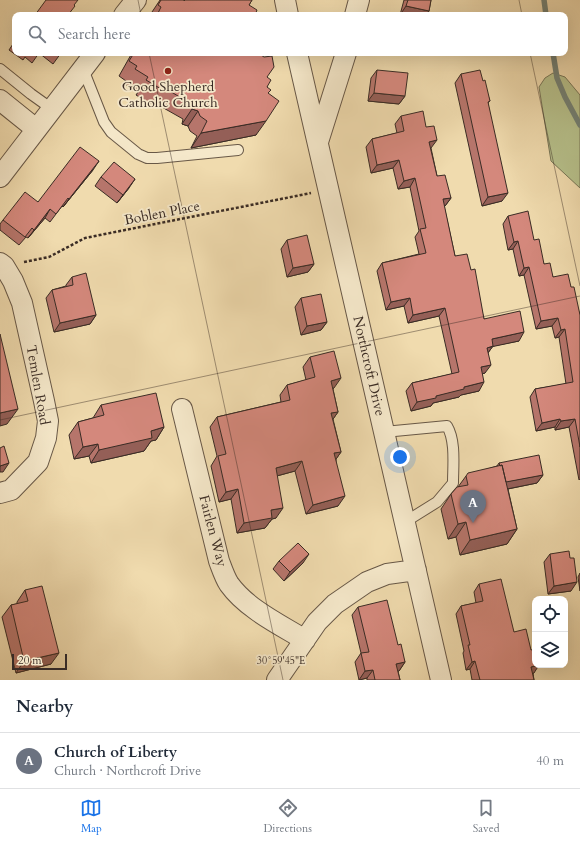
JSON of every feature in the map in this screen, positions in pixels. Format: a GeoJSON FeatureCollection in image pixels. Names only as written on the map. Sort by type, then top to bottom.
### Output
{"type":"FeatureCollection","features":[{"type":"Feature","properties":{"kind":"street"},"geometry":{"type":"LineString","coordinates":[[126,12],[136,0]]}},
{"type":"Feature","properties":{"kind":"street"},"geometry":{"type":"LineString","coordinates":[[285,0],[287,12]]}},
{"type":"Feature","properties":{"kind":"street"},"geometry":{"type":"LineString","coordinates":[[356,12],[359,0]]}},
{"type":"Feature","properties":{"kind":"street"},"geometry":{"type":"LineString","coordinates":[[0,177],[93,56]]}},
{"type":"Feature","properties":{"kind":"street","name":"Northcroft Drive"},"geometry":{"type":"LineString","coordinates":[[298,56],[441,680]]}},
{"type":"Feature","properties":{"kind":"street"},"geometry":{"type":"LineString","coordinates":[[318,142],[345,56]]}},
{"type":"Feature","properties":{"kind":"street"},"geometry":{"type":"LineString","coordinates":[[0,100],[36,129]]}},
{"type":"Feature","properties":{"kind":"street","name":"Temlen Road"},"geometry":{"type":"LineString","coordinates":[[0,493],[11,490],[38,462],[46,438],[48,421],[22,303],[13,281],[2,265]]}},
{"type":"Feature","properties":{"kind":"street","name":"Fairlen Way"},"geometry":{"type":"LineString","coordinates":[[182,409],[219,561],[229,583],[243,600],[305,640]]}},
{"type":"Feature","properties":{"kind":"street"},"geometry":{"type":"LineString","coordinates":[[277,680],[318,622],[335,604],[367,582],[387,574],[416,570]]}},
{"type":"Feature","properties":{"kind":"lane"},"geometry":{"type":"LineString","coordinates":[[0,69],[52,109]]}},
{"type":"Feature","properties":{"kind":"lane"},"geometry":{"type":"LineString","coordinates":[[82,69],[104,122],[111,132],[138,154],[148,158],[157,158],[238,150]]}},
{"type":"Feature","properties":{"kind":"lane"},"geometry":{"type":"LineString","coordinates":[[384,432],[447,426],[450,431],[453,445],[453,483],[437,502],[405,522]]}},
{"type":"Feature","properties":{"kind":"path","name":"Boblen Place"},"geometry":{"type":"LineString","coordinates":[[2,265],[49,257],[85,238],[328,190]]}},
{"type":"Feature","properties":{"kind":"green space"},"geometry":{"type":"Polygon","coordinates":[[[553,73],[565,77],[580,95],[580,188],[551,161],[539,87],[545,78],[553,73]]]}},
{"type":"Feature","properties":{"kind":"building"},"geometry":{"type":"Polygon","coordinates":[[[46,0],[78,0],[70,12],[37,12],[46,0]]]}},
{"type":"Feature","properties":{"kind":"building"},"geometry":{"type":"Polygon","coordinates":[[[161,0],[252,0],[249,5],[257,10],[256,12],[158,12],[161,7],[158,5],[161,0]]]}},
{"type":"Feature","properties":{"kind":"building"},"geometry":{"type":"Polygon","coordinates":[[[408,0],[431,0],[429,11],[406,6],[408,0]]]}},
{"type":"Feature","properties":{"kind":"building"},"geometry":{"type":"Polygon","coordinates":[[[132,56],[272,56],[274,67],[267,77],[271,80],[267,87],[271,90],[268,93],[279,101],[266,121],[201,133],[207,121],[200,116],[198,111],[192,109],[193,105],[163,87],[161,89],[146,80],[148,77],[135,69],[137,66],[129,61],[132,56]]]}},
{"type":"Feature","properties":{"kind":"building"},"geometry":{"type":"Polygon","coordinates":[[[377,70],[408,73],[405,96],[374,93],[377,70]]]}},
{"type":"Feature","properties":{"kind":"building"},"geometry":{"type":"Polygon","coordinates":[[[480,70],[483,81],[485,80],[490,101],[488,102],[508,193],[488,197],[461,74],[480,70]]]}},
{"type":"Feature","properties":{"kind":"building"},"geometry":{"type":"Polygon","coordinates":[[[423,111],[426,127],[434,126],[437,140],[429,142],[437,176],[445,175],[451,198],[443,199],[455,256],[467,254],[471,270],[475,269],[484,319],[520,311],[524,332],[492,339],[493,346],[487,348],[491,365],[481,367],[484,382],[436,396],[436,398],[417,402],[412,383],[459,372],[445,308],[413,315],[410,298],[391,302],[382,263],[426,253],[420,229],[426,228],[415,178],[404,181],[399,160],[377,165],[372,139],[404,131],[401,116],[423,111]]]}},
{"type":"Feature","properties":{"kind":"building"},"geometry":{"type":"Polygon","coordinates":[[[80,147],[99,161],[56,214],[50,209],[34,230],[32,228],[25,237],[3,220],[25,192],[38,202],[80,147]]]}},
{"type":"Feature","properties":{"kind":"building"},"geometry":{"type":"Polygon","coordinates":[[[114,162],[135,179],[123,195],[101,177],[114,162]]]}},
{"type":"Feature","properties":{"kind":"building"},"geometry":{"type":"Polygon","coordinates":[[[528,211],[534,240],[539,239],[544,264],[550,263],[553,277],[568,274],[571,287],[574,287],[580,315],[580,447],[575,419],[561,421],[560,419],[542,423],[535,389],[573,382],[565,329],[561,330],[558,318],[541,321],[529,267],[524,268],[518,241],[514,242],[508,216],[528,211]]]}},
{"type":"Feature","properties":{"kind":"building"},"geometry":{"type":"Polygon","coordinates":[[[307,235],[314,264],[293,268],[287,240],[307,235]]]}},
{"type":"Feature","properties":{"kind":"building"},"geometry":{"type":"Polygon","coordinates":[[[86,273],[96,315],[60,323],[52,290],[73,285],[72,277],[86,273]]]}},
{"type":"Feature","properties":{"kind":"building"},"geometry":{"type":"Polygon","coordinates":[[[321,294],[327,322],[307,326],[301,298],[321,294]]]}},
{"type":"Feature","properties":{"kind":"building"},"geometry":{"type":"Polygon","coordinates":[[[0,334],[18,409],[0,413],[0,334]]]}},
{"type":"Feature","properties":{"kind":"building"},"geometry":{"type":"Polygon","coordinates":[[[334,351],[341,378],[331,381],[338,412],[331,413],[341,452],[334,453],[345,496],[313,505],[302,461],[276,468],[283,508],[271,510],[272,518],[244,523],[238,489],[226,492],[218,456],[226,454],[217,417],[290,400],[287,385],[315,377],[310,357],[334,351]]]}},
{"type":"Feature","properties":{"kind":"building"},"geometry":{"type":"Polygon","coordinates":[[[156,393],[164,427],[151,431],[152,438],[99,450],[98,444],[83,447],[78,422],[104,415],[101,405],[156,393]]]}},
{"type":"Feature","properties":{"kind":"building"},"geometry":{"type":"Polygon","coordinates":[[[4,446],[9,463],[0,466],[0,448],[4,446]]]}},
{"type":"Feature","properties":{"kind":"building"},"geometry":{"type":"Polygon","coordinates":[[[539,455],[543,475],[506,482],[502,465],[500,466],[499,463],[539,455]]]}},
{"type":"Feature","properties":{"kind":"building"},"geometry":{"type":"Polygon","coordinates":[[[502,465],[517,529],[470,540],[466,522],[458,524],[451,494],[457,487],[468,485],[466,476],[468,473],[502,465]]]}},
{"type":"Feature","properties":{"kind":"building"},"geometry":{"type":"Polygon","coordinates":[[[298,543],[309,554],[290,572],[279,561],[298,543]]]}},
{"type":"Feature","properties":{"kind":"building"},"geometry":{"type":"Polygon","coordinates":[[[569,551],[570,558],[574,558],[577,582],[554,586],[550,554],[569,551]]]}},
{"type":"Feature","properties":{"kind":"building"},"geometry":{"type":"Polygon","coordinates":[[[501,579],[514,632],[526,629],[532,650],[531,667],[534,680],[480,680],[475,661],[472,662],[468,645],[470,645],[461,606],[483,601],[479,584],[501,579]]]}},
{"type":"Feature","properties":{"kind":"building"},"geometry":{"type":"Polygon","coordinates":[[[42,586],[59,653],[24,661],[11,605],[28,601],[25,590],[42,586]]]}},
{"type":"Feature","properties":{"kind":"building"},"geometry":{"type":"Polygon","coordinates":[[[387,600],[398,645],[401,644],[405,662],[396,664],[400,680],[375,680],[373,670],[365,671],[361,653],[369,652],[358,607],[387,600]]]}},
{"type":"Feature","properties":{"kind":"waterway"},"geometry":{"type":"LineString","coordinates":[[544,0],[546,12]]}},
{"type":"Feature","properties":{"kind":"waterway"},"geometry":{"type":"LineString","coordinates":[[553,56],[557,78],[580,125]]}},
{"type":"Feature","properties":{"kind":"place","name":"Good Shepherd Catholic Church"},"geometry":{"type":"Point","coordinates":[168,71]}},
{"type":"Feature","properties":{"kind":"place","name":"Church of Liberty"},"geometry":{"type":"Point","coordinates":[473,523]}}]}
